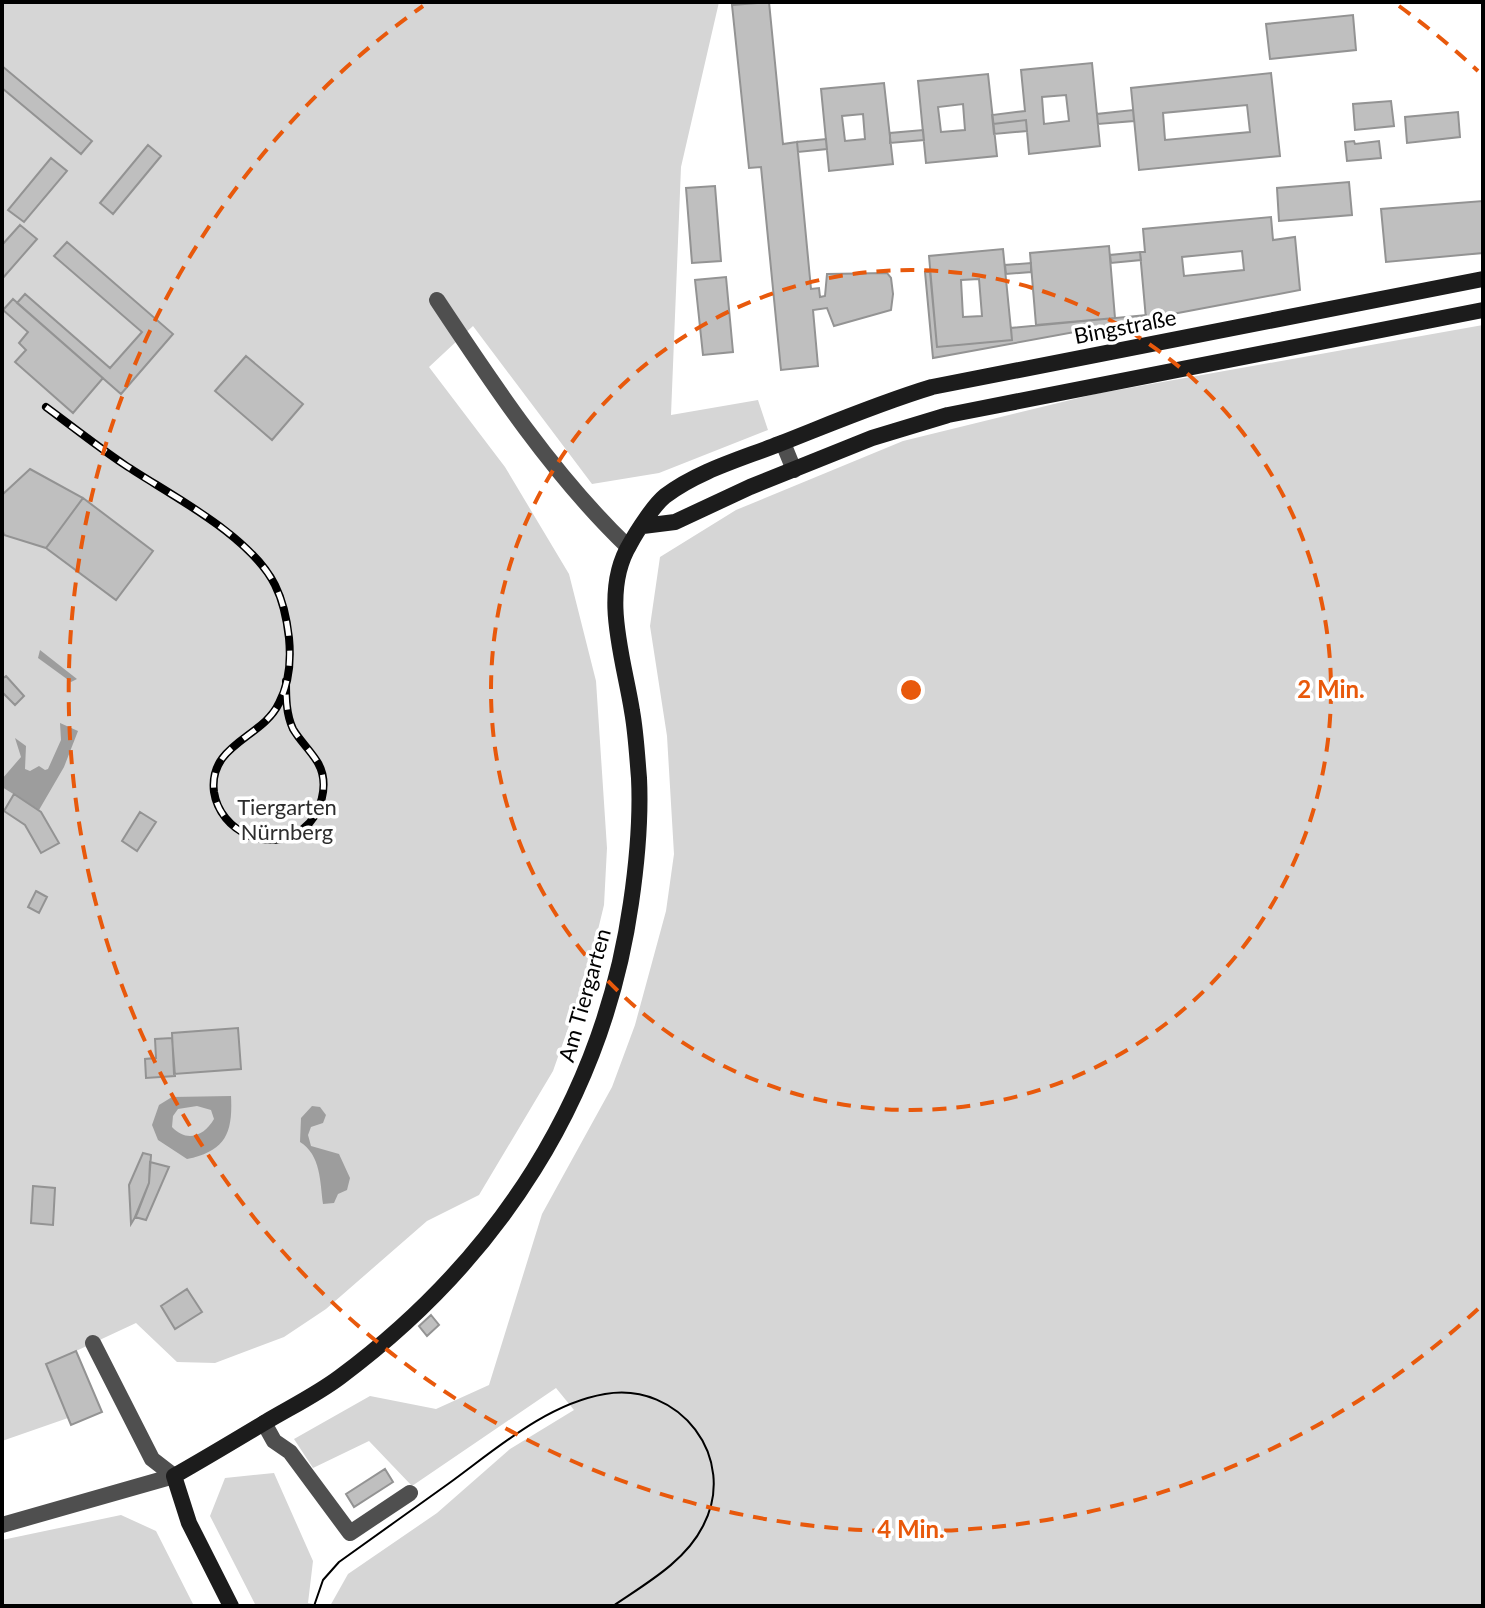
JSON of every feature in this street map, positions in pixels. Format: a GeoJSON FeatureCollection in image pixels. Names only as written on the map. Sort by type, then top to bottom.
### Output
{"type":"FeatureCollection","features":[{"type":"Feature","properties":{"kind":"street","name":"Bingstraße"},"geometry":{"type":"LineString","coordinates":[[628,547],[660,499],[688,481],[850,414],[932,387],[1483,279]]}},
{"type":"Feature","properties":{"kind":"street"},"geometry":{"type":"LineString","coordinates":[[437,300],[496,388],[594,515],[628,547]]}},
{"type":"Feature","properties":{"kind":"street"},"geometry":{"type":"LineString","coordinates":[[643,526],[675,522],[901,428],[948,415],[1483,310]]}},
{"type":"Feature","properties":{"kind":"street"},"geometry":{"type":"LineString","coordinates":[[783,443],[794,470]]}},
{"type":"Feature","properties":{"kind":"street","name":"Am Tiergarten"},"geometry":{"type":"LineString","coordinates":[[174,1476],[324,1389],[416,1312],[468,1261],[502,1218],[535,1170],[565,1116],[589,1063],[608,1009],[622,955],[638,850],[636,741],[616,602],[617,580],[628,547]]}},
{"type":"Feature","properties":{"kind":"street"},"geometry":{"type":"LineString","coordinates":[[93,1343],[152,1459],[174,1476],[189,1523],[231,1606]]}},
{"type":"Feature","properties":{"kind":"street"},"geometry":{"type":"LineString","coordinates":[[264,1423],[274,1441],[290,1452],[350,1533],[410,1493]]}},
{"type":"Feature","properties":{"kind":"street"},"geometry":{"type":"LineString","coordinates":[[2,1525],[174,1476]]}},
{"type":"Feature","properties":{"kind":"green space","name":"Tiergarten Nürnberg"},"geometry":{"type":"Polygon","coordinates":[[[2,2],[719,2],[681,167],[671,415],[758,400],[768,430],[659,473],[592,484],[473,326],[429,367],[505,467],[569,574],[596,681],[607,848],[604,905],[587,975],[553,1071],[479,1195],[427,1221],[326,1309],[284,1337],[215,1363],[177,1362],[136,1323],[76,1351],[102,1412],[71,1425],[68,1418],[2,1441],[2,2]]]}},
{"type":"Feature","properties":{"kind":"green space"},"geometry":{"type":"Polygon","coordinates":[[[1483,325],[1483,1606],[330,1606],[348,1574],[437,1513],[510,1449],[574,1410],[556,1388],[412,1486],[369,1441],[313,1468],[294,1439],[370,1396],[436,1409],[489,1385],[542,1214],[612,1087],[635,1025],[666,911],[674,854],[667,736],[650,626],[660,557],[736,510],[903,441],[1095,394],[1483,325]]]}},
{"type":"Feature","properties":{"kind":"green space"},"geometry":{"type":"Polygon","coordinates":[[[274,1473],[313,1561],[308,1603],[324,1606],[256,1606],[210,1516],[225,1478],[274,1473]]]}},
{"type":"Feature","properties":{"kind":"green space"},"geometry":{"type":"Polygon","coordinates":[[[121,1515],[156,1531],[194,1606],[2,1606],[2,1540],[121,1515]]]}},
{"type":"Feature","properties":{"kind":"shaded area"},"geometry":{"type":"Polygon","coordinates":[[[40,650],[77,679],[71,682],[38,658],[40,650]]]}},
{"type":"Feature","properties":{"kind":"shaded area"},"geometry":{"type":"Polygon","coordinates":[[[60,723],[78,731],[64,767],[39,810],[2,787],[2,779],[21,757],[15,738],[26,746],[25,769],[30,771],[39,766],[48,769],[61,740],[60,723]]]}},
{"type":"Feature","properties":{"kind":"shaded area"},"geometry":{"type":"Polygon","coordinates":[[[231,1096],[228,1131],[218,1146],[187,1159],[158,1140],[152,1125],[159,1105],[172,1097],[231,1096]],[[197,1106],[178,1109],[173,1116],[172,1127],[183,1135],[200,1133],[214,1119],[211,1110],[197,1106]]]}},
{"type":"Feature","properties":{"kind":"shaded area"},"geometry":{"type":"Polygon","coordinates":[[[312,1106],[320,1107],[326,1115],[323,1123],[311,1127],[308,1135],[311,1146],[339,1154],[350,1178],[347,1190],[338,1194],[334,1203],[323,1204],[316,1162],[300,1142],[301,1118],[312,1106]]]}},
{"type":"Feature","properties":{"kind":"building"},"geometry":{"type":"Polygon","coordinates":[[[769,2],[783,144],[797,142],[811,289],[819,288],[820,297],[825,296],[827,274],[887,273],[891,278],[893,294],[891,310],[834,326],[827,308],[813,310],[818,366],[781,370],[761,167],[749,168],[732,5],[769,2]]]}},
{"type":"Feature","properties":{"kind":"building"},"geometry":{"type":"Polygon","coordinates":[[[1353,15],[1356,50],[1270,59],[1266,24],[1353,15]]]}},
{"type":"Feature","properties":{"kind":"building"},"geometry":{"type":"Polygon","coordinates":[[[1092,63],[1100,146],[1029,154],[1026,120],[993,124],[992,115],[1025,111],[1021,70],[1092,63]],[[1066,95],[1042,97],[1044,124],[1069,121],[1066,95]]]}},
{"type":"Feature","properties":{"kind":"building"},"geometry":{"type":"Polygon","coordinates":[[[2,66],[92,141],[81,154],[2,88],[2,66]]]}},
{"type":"Feature","properties":{"kind":"building"},"geometry":{"type":"Polygon","coordinates":[[[1271,73],[1280,156],[1139,170],[1131,88],[1271,73]],[[1247,105],[1163,113],[1165,140],[1250,132],[1247,105]]]}},
{"type":"Feature","properties":{"kind":"building"},"geometry":{"type":"Polygon","coordinates":[[[988,74],[997,156],[926,163],[918,81],[988,74]],[[963,104],[938,107],[941,132],[965,130],[963,104]]]}},
{"type":"Feature","properties":{"kind":"building"},"geometry":{"type":"Polygon","coordinates":[[[884,83],[893,164],[829,171],[821,89],[884,83]],[[863,114],[842,116],[845,141],[865,139],[863,114]]]}},
{"type":"Feature","properties":{"kind":"building"},"geometry":{"type":"Polygon","coordinates":[[[1391,101],[1394,126],[1355,130],[1353,104],[1391,101]]]}},
{"type":"Feature","properties":{"kind":"building"},"geometry":{"type":"Polygon","coordinates":[[[1133,110],[1134,121],[1098,124],[1097,114],[1133,110]]]}},
{"type":"Feature","properties":{"kind":"building"},"geometry":{"type":"Polygon","coordinates":[[[1458,112],[1460,137],[1407,143],[1405,117],[1458,112]]]}},
{"type":"Feature","properties":{"kind":"building"},"geometry":{"type":"Polygon","coordinates":[[[1026,120],[1027,131],[994,134],[993,124],[1026,120]]]}},
{"type":"Feature","properties":{"kind":"building"},"geometry":{"type":"Polygon","coordinates":[[[923,130],[924,140],[890,143],[890,133],[923,130]]]}},
{"type":"Feature","properties":{"kind":"building"},"geometry":{"type":"Polygon","coordinates":[[[826,139],[827,149],[798,152],[797,142],[826,139]]]}},
{"type":"Feature","properties":{"kind":"building"},"geometry":{"type":"Polygon","coordinates":[[[1354,141],[1355,144],[1379,141],[1381,158],[1347,161],[1345,142],[1354,141]]]}},
{"type":"Feature","properties":{"kind":"building"},"geometry":{"type":"Polygon","coordinates":[[[148,145],[161,156],[113,214],[100,203],[148,145]]]}},
{"type":"Feature","properties":{"kind":"building"},"geometry":{"type":"Polygon","coordinates":[[[51,158],[67,171],[24,222],[8,210],[51,158]]]}},
{"type":"Feature","properties":{"kind":"building"},"geometry":{"type":"Polygon","coordinates":[[[1349,182],[1352,215],[1279,221],[1277,188],[1349,182]]]}},
{"type":"Feature","properties":{"kind":"building"},"geometry":{"type":"Polygon","coordinates":[[[715,186],[721,261],[692,263],[686,188],[715,186]]]}},
{"type":"Feature","properties":{"kind":"building"},"geometry":{"type":"Polygon","coordinates":[[[1483,201],[1483,253],[1386,262],[1381,209],[1483,201]]]}},
{"type":"Feature","properties":{"kind":"building"},"geometry":{"type":"Polygon","coordinates":[[[1271,217],[1273,240],[1295,237],[1300,290],[1146,319],[1140,252],[1145,252],[1143,229],[1271,217]],[[1242,251],[1182,257],[1184,276],[1244,270],[1242,251]]]}},
{"type":"Feature","properties":{"kind":"building"},"geometry":{"type":"Polygon","coordinates":[[[20,225],[37,239],[2,279],[2,245],[20,225]]]}},
{"type":"Feature","properties":{"kind":"building"},"geometry":{"type":"Polygon","coordinates":[[[67,242],[173,334],[121,394],[17,303],[25,294],[110,368],[142,332],[54,256],[67,242]]]}},
{"type":"Feature","properties":{"kind":"building"},"geometry":{"type":"Polygon","coordinates":[[[1109,246],[1115,318],[1036,325],[1030,253],[1109,246]]]}},
{"type":"Feature","properties":{"kind":"building"},"geometry":{"type":"Polygon","coordinates":[[[1003,249],[1012,340],[937,347],[929,256],[1003,249]],[[979,279],[961,280],[963,317],[982,316],[979,279]]]}},
{"type":"Feature","properties":{"kind":"building"},"geometry":{"type":"Polygon","coordinates":[[[1140,252],[1141,260],[1111,263],[1110,255],[1140,252]]]}},
{"type":"Feature","properties":{"kind":"building"},"geometry":{"type":"Polygon","coordinates":[[[1031,263],[1031,272],[1006,274],[1005,265],[1031,263]]]}},
{"type":"Feature","properties":{"kind":"building"},"geometry":{"type":"Polygon","coordinates":[[[925,272],[930,272],[937,347],[1012,340],[1011,328],[1146,315],[1146,319],[933,358],[925,272]]]}},
{"type":"Feature","properties":{"kind":"building"},"geometry":{"type":"Polygon","coordinates":[[[726,277],[733,352],[703,355],[695,280],[726,277]]]}},
{"type":"Feature","properties":{"kind":"building"},"geometry":{"type":"Polygon","coordinates":[[[13,299],[103,378],[73,413],[15,362],[26,350],[19,343],[28,332],[3,310],[13,299]]]}},
{"type":"Feature","properties":{"kind":"building"},"geometry":{"type":"Polygon","coordinates":[[[246,356],[303,404],[272,440],[215,391],[246,356]]]}},
{"type":"Feature","properties":{"kind":"building"},"geometry":{"type":"Polygon","coordinates":[[[30,469],[83,498],[46,548],[4,535],[2,528],[2,495],[30,469]]]}},
{"type":"Feature","properties":{"kind":"building"},"geometry":{"type":"Polygon","coordinates":[[[83,498],[153,551],[116,600],[46,548],[83,498]]]}},
{"type":"Feature","properties":{"kind":"building"},"geometry":{"type":"Polygon","coordinates":[[[6,676],[24,696],[15,705],[2,692],[2,679],[6,676]]]}},
{"type":"Feature","properties":{"kind":"building"},"geometry":{"type":"Polygon","coordinates":[[[14,794],[41,812],[59,843],[41,853],[25,825],[4,811],[14,794]]]}},
{"type":"Feature","properties":{"kind":"building"},"geometry":{"type":"Polygon","coordinates":[[[140,812],[156,822],[137,851],[122,841],[140,812]]]}},
{"type":"Feature","properties":{"kind":"building"},"geometry":{"type":"Polygon","coordinates":[[[36,891],[47,897],[39,913],[28,907],[36,891]]]}},
{"type":"Feature","properties":{"kind":"building"},"geometry":{"type":"Polygon","coordinates":[[[238,1028],[241,1069],[174,1074],[172,1033],[238,1028]]]}},
{"type":"Feature","properties":{"kind":"building"},"geometry":{"type":"Polygon","coordinates":[[[172,1038],[175,1076],[146,1078],[145,1059],[156,1058],[155,1039],[172,1038]]]}},
{"type":"Feature","properties":{"kind":"building"},"geometry":{"type":"Polygon","coordinates":[[[143,1153],[151,1155],[149,1183],[131,1224],[129,1185],[143,1153]]]}},
{"type":"Feature","properties":{"kind":"building"},"geometry":{"type":"Polygon","coordinates":[[[150,1162],[169,1167],[146,1220],[135,1217],[149,1183],[150,1162]]]}},
{"type":"Feature","properties":{"kind":"building"},"geometry":{"type":"Polygon","coordinates":[[[33,1186],[55,1188],[53,1225],[31,1223],[33,1186]]]}},
{"type":"Feature","properties":{"kind":"building"},"geometry":{"type":"Polygon","coordinates":[[[187,1289],[202,1312],[175,1329],[161,1306],[187,1289]]]}},
{"type":"Feature","properties":{"kind":"building"},"geometry":{"type":"Polygon","coordinates":[[[431,1315],[439,1325],[427,1336],[419,1326],[431,1315]]]}},
{"type":"Feature","properties":{"kind":"building"},"geometry":{"type":"Polygon","coordinates":[[[76,1351],[102,1412],[71,1425],[46,1364],[76,1351]]]}},
{"type":"Feature","properties":{"kind":"building"},"geometry":{"type":"Polygon","coordinates":[[[385,1469],[393,1482],[354,1507],[346,1494],[385,1469]]]}},
{"type":"Feature","properties":{"kind":"tram line"},"geometry":{"type":"LineString","coordinates":[[314,1606],[323,1580],[339,1562],[522,1430],[583,1399],[632,1393],[657,1400],[678,1412],[695,1430],[707,1451],[713,1475],[712,1500],[703,1526],[686,1551],[613,1606]]}},
{"type":"Feature","properties":{"kind":"railway"},"geometry":{"type":"LineString","coordinates":[[46,407],[115,458],[228,533],[247,549],[275,585],[289,638],[285,688],[271,715],[228,752],[214,776],[214,792],[226,818],[236,828],[262,839],[290,837],[303,829],[315,816],[322,799],[322,771],[291,723],[286,681]]}}]}
